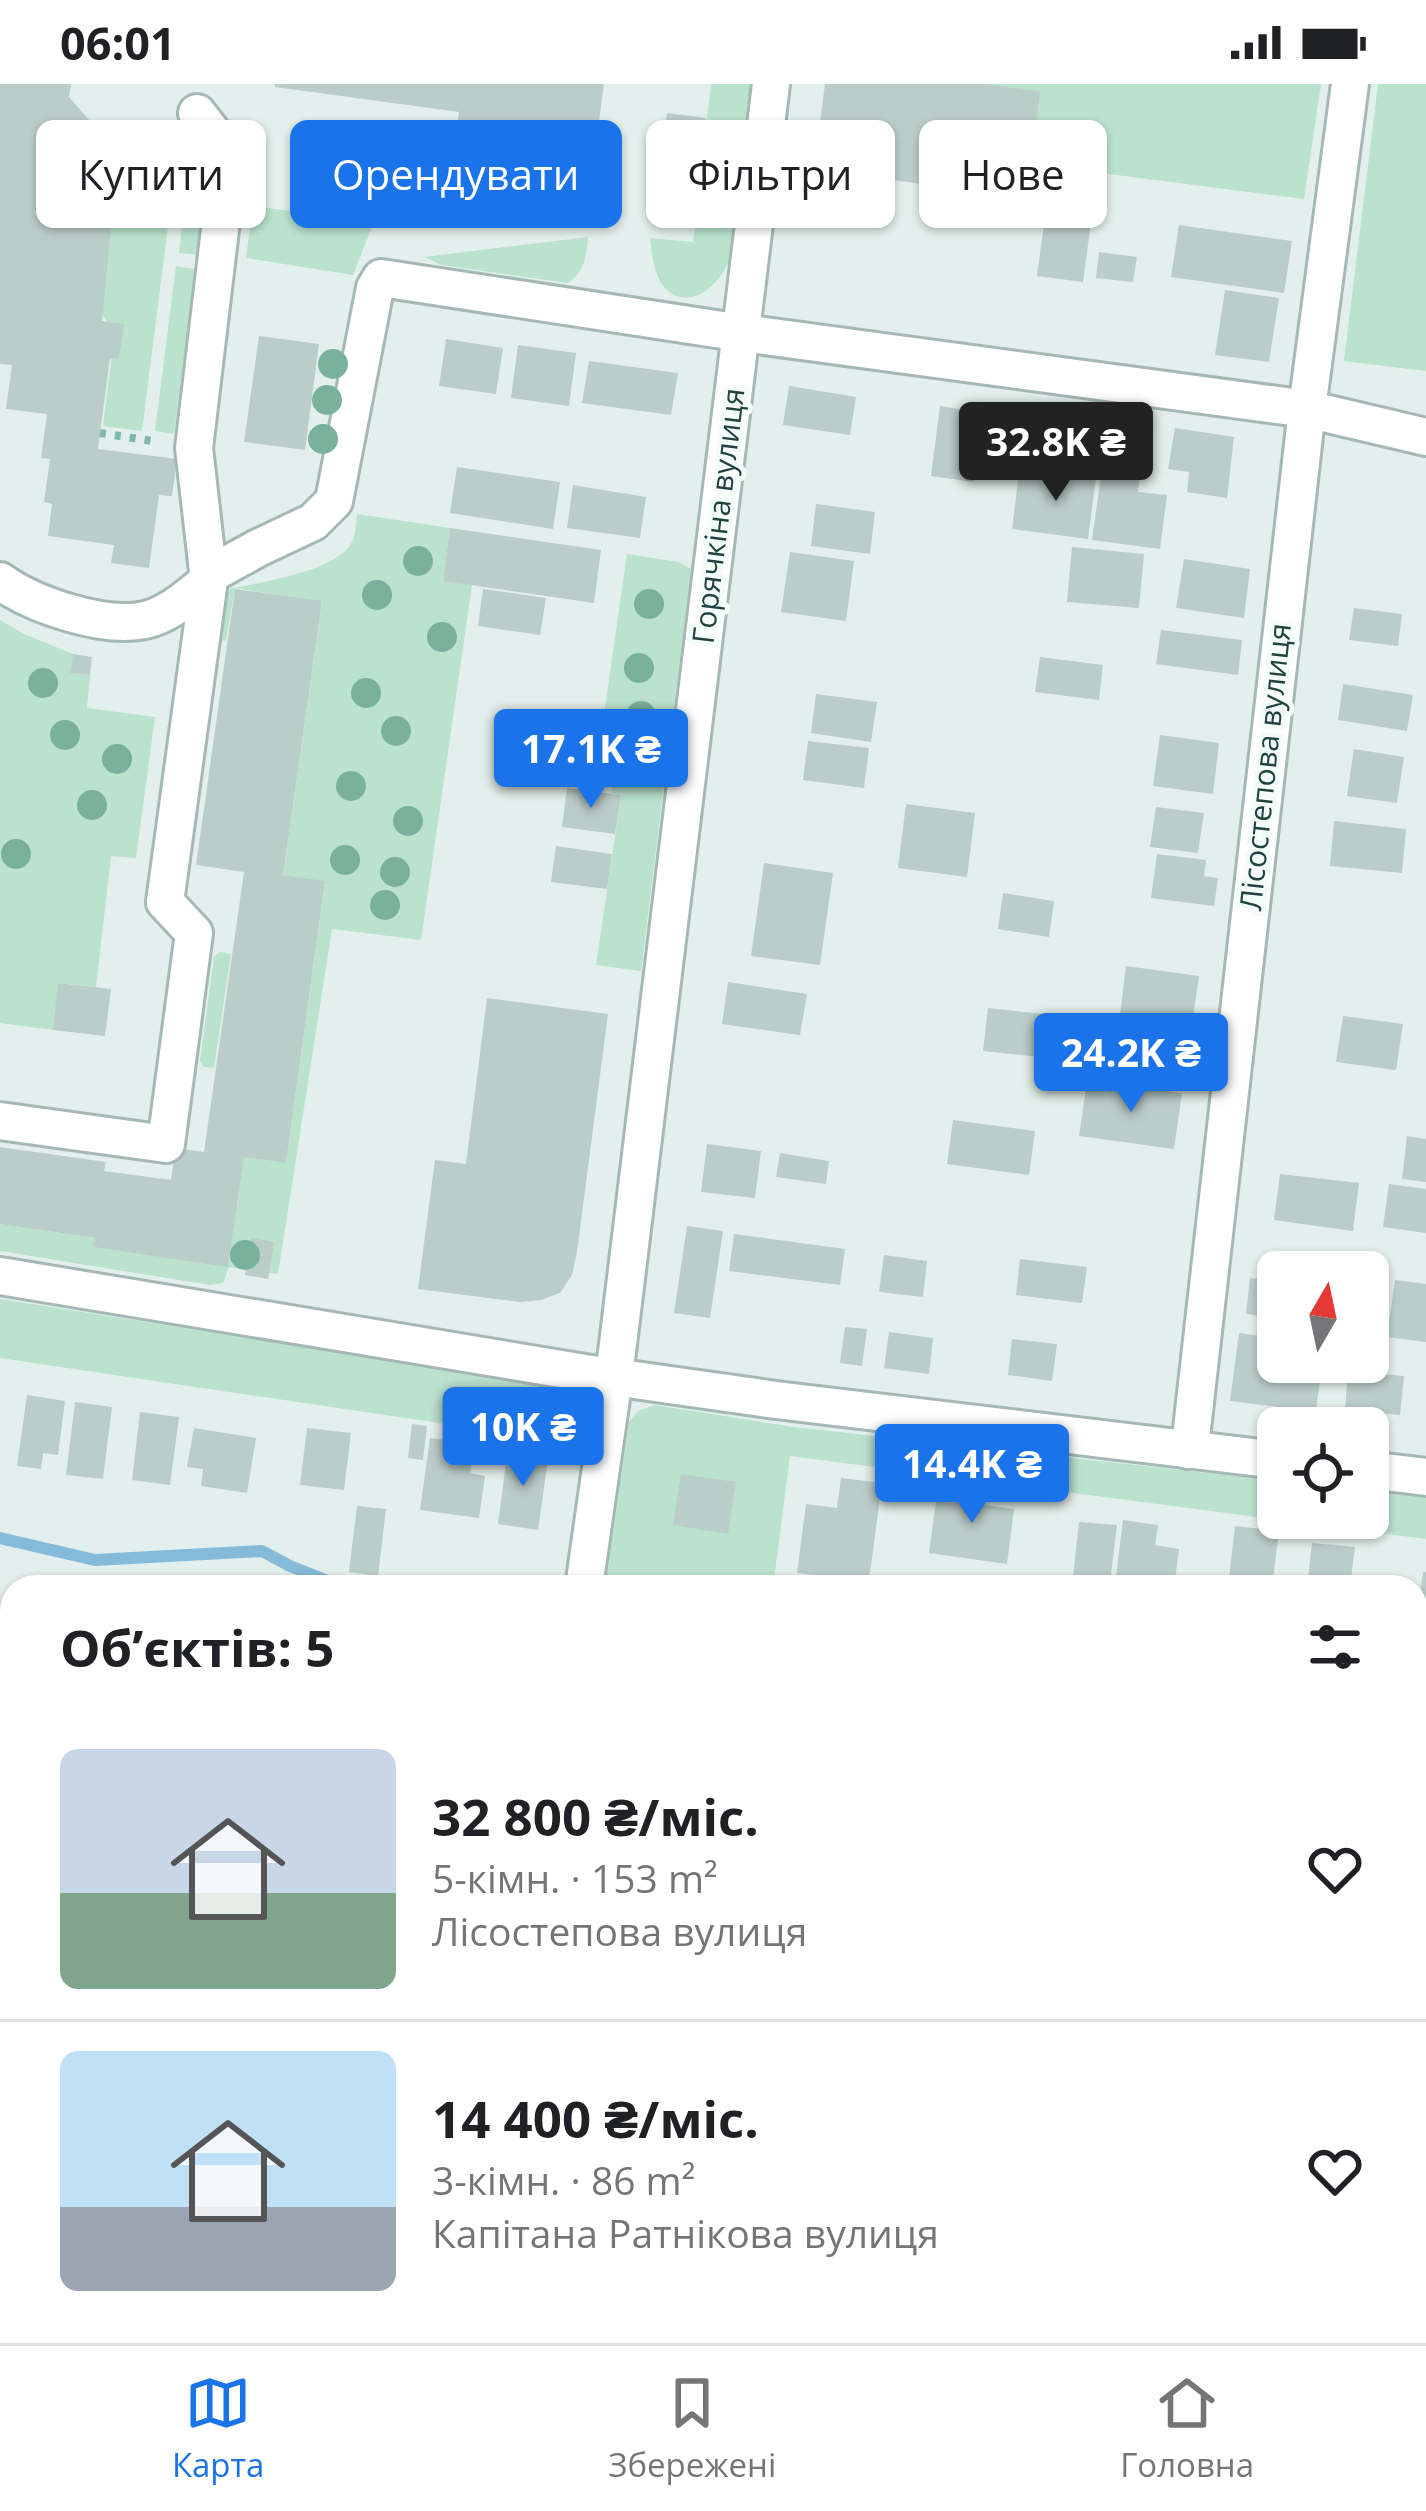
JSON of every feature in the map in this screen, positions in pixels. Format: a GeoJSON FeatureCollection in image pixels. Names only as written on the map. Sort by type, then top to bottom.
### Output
{"type":"FeatureCollection","features":[{"type":"Feature","properties":{"kind":"street","name":"Горячкіна вулиця"},"geometry":{"type":"LineString","coordinates":[[586,1575],[614,1377],[771,84]]}},
{"type":"Feature","properties":{"kind":"street","name":"Лісостепова вулиця"},"geometry":{"type":"LineString","coordinates":[[1187,1450],[1307,409],[1350,84]]}},
{"type":"Feature","properties":{"kind":"street"},"geometry":{"type":"LineString","coordinates":[[0,1120],[166,1144],[194,934],[165,902],[209,578],[194,448],[229,154],[197,113]]}},
{"type":"Feature","properties":{"kind":"street"},"geometry":{"type":"LineString","coordinates":[[0,581],[47,606],[118,622],[146,620],[179,605],[209,578],[258,548],[313,522],[334,501],[380,278],[742,333],[1307,409],[1426,437]]}},
{"type":"Feature","properties":{"kind":"street"},"geometry":{"type":"LineString","coordinates":[[0,1276],[614,1377],[1257,1458]]}},
{"type":"Feature","properties":{"kind":"street"},"geometry":{"type":"LineString","coordinates":[[1389,1473],[1426,1477]]}},
{"type":"Feature","properties":{"kind":"path"},"geometry":{"type":"LineString","coordinates":[[100,433],[194,448]]}},
{"type":"Feature","properties":{"kind":"green space"},"geometry":{"type":"Polygon","coordinates":[[[711,84],[751,84],[747,120],[707,120],[711,84]]]}},
{"type":"Feature","properties":{"kind":"green space"},"geometry":{"type":"Polygon","coordinates":[[[984,84],[1321,84],[1304,199],[1107,174],[1107,120],[1005,120],[984,84]]]}},
{"type":"Feature","properties":{"kind":"green space"},"geometry":{"type":"Polygon","coordinates":[[[1378,84],[1426,84],[1426,371],[1344,361],[1378,84]]]}},
{"type":"Feature","properties":{"kind":"green space"},"geometry":{"type":"Polygon","coordinates":[[[266,208],[290,211],[290,228],[372,228],[353,275],[246,258],[250,228],[266,228],[266,208]]]}},
{"type":"Feature","properties":{"kind":"green space"},"geometry":{"type":"Polygon","coordinates":[[[109,228],[168,228],[142,431],[103,426],[114,336],[99,307],[109,228]]]}},
{"type":"Feature","properties":{"kind":"green space"},"geometry":{"type":"Polygon","coordinates":[[[182,228],[202,228],[199,255],[179,253],[182,228]]]}},
{"type":"Feature","properties":{"kind":"green space"},"geometry":{"type":"Polygon","coordinates":[[[695,228],[735,228],[729,260],[717,280],[697,295],[674,295],[659,278],[650,238],[693,242],[695,228]]]}},
{"type":"Feature","properties":{"kind":"green space"},"geometry":{"type":"Polygon","coordinates":[[[588,237],[581,269],[567,283],[442,265],[424,257],[588,237]]]}},
{"type":"Feature","properties":{"kind":"green space"},"geometry":{"type":"Polygon","coordinates":[[[176,266],[195,269],[174,434],[155,431],[176,266]]]}},
{"type":"Feature","properties":{"kind":"green space"},"geometry":{"type":"Polygon","coordinates":[[[357,514],[450,528],[443,580],[472,585],[421,940],[332,929],[278,1274],[229,1267],[223,1283],[210,1285],[0,1251],[0,1224],[95,1238],[94,1247],[228,1266],[244,1157],[286,1163],[325,882],[283,875],[322,602],[235,588],[226,641],[215,639],[218,591],[291,576],[329,562],[352,542],[357,514]]]}},
{"type":"Feature","properties":{"kind":"green space"},"geometry":{"type":"Polygon","coordinates":[[[627,554],[679,562],[691,569],[641,971],[596,965],[621,796],[611,793],[620,733],[602,729],[627,554]]]}},
{"type":"Feature","properties":{"kind":"green space"},"geometry":{"type":"Polygon","coordinates":[[[0,620],[73,654],[71,673],[90,675],[87,708],[155,717],[136,858],[111,856],[96,987],[59,983],[53,1030],[0,1023],[0,620]]]}},
{"type":"Feature","properties":{"kind":"green space"},"geometry":{"type":"Polygon","coordinates":[[[220,952],[231,954],[214,1068],[200,1061],[214,957],[220,952]]]}},
{"type":"Feature","properties":{"kind":"green space"},"geometry":{"type":"Polygon","coordinates":[[[0,1299],[572,1389],[580,1400],[574,1443],[0,1358],[0,1299]]]}},
{"type":"Feature","properties":{"kind":"green space"},"geometry":{"type":"Polygon","coordinates":[[[654,1405],[794,1427],[1257,1479],[1257,1517],[790,1456],[775,1575],[607,1575],[629,1422],[638,1411],[654,1405]]]}},
{"type":"Feature","properties":{"kind":"green space"},"geometry":{"type":"Polygon","coordinates":[[[1389,1494],[1426,1498],[1426,1539],[1389,1534],[1389,1494]]]}},
{"type":"Feature","properties":{"kind":"building"},"geometry":{"type":"Polygon","coordinates":[[[0,84],[71,84],[69,97],[89,120],[36,120],[36,228],[111,228],[102,321],[124,324],[119,359],[110,358],[98,449],[177,459],[172,496],[159,495],[149,568],[111,563],[114,545],[48,536],[52,504],[44,502],[50,459],[41,458],[47,414],[6,409],[12,365],[0,364],[0,84]]]}},
{"type":"Feature","properties":{"kind":"building"},"geometry":{"type":"Polygon","coordinates":[[[604,84],[599,120],[458,120],[459,112],[275,87],[604,84]]]}},
{"type":"Feature","properties":{"kind":"building"},"geometry":{"type":"Polygon","coordinates":[[[825,84],[984,84],[1040,91],[1036,120],[919,120],[919,183],[895,180],[895,120],[820,120],[825,84]]]}},
{"type":"Feature","properties":{"kind":"building"},"geometry":{"type":"Polygon","coordinates":[[[667,113],[706,118],[706,120],[666,120],[667,113]]]}},
{"type":"Feature","properties":{"kind":"building"},"geometry":{"type":"Polygon","coordinates":[[[1179,225],[1292,241],[1284,293],[1171,277],[1179,225]]]}},
{"type":"Feature","properties":{"kind":"building"},"geometry":{"type":"Polygon","coordinates":[[[1043,228],[1090,228],[1083,282],[1037,276],[1043,228]]]}},
{"type":"Feature","properties":{"kind":"building"},"geometry":{"type":"Polygon","coordinates":[[[1099,252],[1137,257],[1133,282],[1096,278],[1099,252]]]}},
{"type":"Feature","properties":{"kind":"building"},"geometry":{"type":"Polygon","coordinates":[[[1225,290],[1279,298],[1269,362],[1215,355],[1225,290]]]}},
{"type":"Feature","properties":{"kind":"building"},"geometry":{"type":"Polygon","coordinates":[[[259,336],[319,344],[305,450],[244,442],[259,336]]]}},
{"type":"Feature","properties":{"kind":"building"},"geometry":{"type":"Polygon","coordinates":[[[446,339],[503,348],[496,394],[439,386],[446,339]]]}},
{"type":"Feature","properties":{"kind":"building"},"geometry":{"type":"Polygon","coordinates":[[[518,345],[576,353],[569,406],[511,398],[518,345]]]}},
{"type":"Feature","properties":{"kind":"building"},"geometry":{"type":"Polygon","coordinates":[[[589,361],[678,373],[671,415],[582,403],[589,361]]]}},
{"type":"Feature","properties":{"kind":"building"},"geometry":{"type":"Polygon","coordinates":[[[789,386],[856,397],[850,435],[783,425],[789,386]]]}},
{"type":"Feature","properties":{"kind":"building"},"geometry":{"type":"Polygon","coordinates":[[[940,406],[984,413],[974,482],[931,476],[940,406]]]}},
{"type":"Feature","properties":{"kind":"building"},"geometry":{"type":"Polygon","coordinates":[[[1175,428],[1234,437],[1227,498],[1187,492],[1189,472],[1168,469],[1175,428]]]}},
{"type":"Feature","properties":{"kind":"building"},"geometry":{"type":"Polygon","coordinates":[[[1104,454],[1142,459],[1138,492],[1167,495],[1160,549],[1092,540],[1104,454]]]}},
{"type":"Feature","properties":{"kind":"building"},"geometry":{"type":"Polygon","coordinates":[[[457,467],[560,482],[553,529],[450,513],[457,467]]]}},
{"type":"Feature","properties":{"kind":"building"},"geometry":{"type":"Polygon","coordinates":[[[1074,467],[1097,470],[1088,539],[1012,529],[1019,473],[1072,480],[1074,467]]]}},
{"type":"Feature","properties":{"kind":"building"},"geometry":{"type":"Polygon","coordinates":[[[573,485],[646,497],[640,538],[567,528],[573,485]]]}},
{"type":"Feature","properties":{"kind":"building"},"geometry":{"type":"Polygon","coordinates":[[[816,504],[875,512],[870,554],[811,546],[816,504]]]}},
{"type":"Feature","properties":{"kind":"building"},"geometry":{"type":"Polygon","coordinates":[[[450,528],[601,550],[594,603],[443,581],[450,528]]]}},
{"type":"Feature","properties":{"kind":"building"},"geometry":{"type":"Polygon","coordinates":[[[1072,547],[1144,554],[1139,608],[1067,602],[1072,547]]]}},
{"type":"Feature","properties":{"kind":"building"},"geometry":{"type":"Polygon","coordinates":[[[790,552],[854,561],[846,621],[781,612],[790,552]]]}},
{"type":"Feature","properties":{"kind":"building"},"geometry":{"type":"Polygon","coordinates":[[[1184,559],[1250,569],[1244,618],[1176,608],[1184,559]]]}},
{"type":"Feature","properties":{"kind":"building"},"geometry":{"type":"Polygon","coordinates":[[[235,589],[322,601],[283,875],[325,881],[286,1163],[244,1157],[228,1267],[93,1247],[95,1238],[0,1224],[0,1147],[106,1162],[104,1171],[171,1180],[176,1148],[204,1152],[244,872],[196,865],[235,589]]]}},
{"type":"Feature","properties":{"kind":"building"},"geometry":{"type":"Polygon","coordinates":[[[483,589],[546,598],[540,635],[478,626],[483,589]]]}},
{"type":"Feature","properties":{"kind":"building"},"geometry":{"type":"Polygon","coordinates":[[[1354,608],[1402,614],[1398,646],[1349,640],[1354,608]]]}},
{"type":"Feature","properties":{"kind":"building"},"geometry":{"type":"Polygon","coordinates":[[[1161,630],[1242,640],[1238,675],[1156,664],[1161,630]]]}},
{"type":"Feature","properties":{"kind":"building"},"geometry":{"type":"Polygon","coordinates":[[[73,654],[92,657],[90,675],[70,673],[73,654]]]}},
{"type":"Feature","properties":{"kind":"building"},"geometry":{"type":"Polygon","coordinates":[[[1040,657],[1103,665],[1099,700],[1035,692],[1040,657]]]}},
{"type":"Feature","properties":{"kind":"building"},"geometry":{"type":"Polygon","coordinates":[[[1343,684],[1413,695],[1407,731],[1338,720],[1343,684]]]}},
{"type":"Feature","properties":{"kind":"building"},"geometry":{"type":"Polygon","coordinates":[[[816,694],[877,702],[871,742],[811,733],[816,694]]]}},
{"type":"Feature","properties":{"kind":"building"},"geometry":{"type":"Polygon","coordinates":[[[573,725],[620,732],[614,768],[567,761],[573,725]]]}},
{"type":"Feature","properties":{"kind":"building"},"geometry":{"type":"Polygon","coordinates":[[[1160,735],[1219,743],[1213,794],[1153,786],[1160,735]]]}},
{"type":"Feature","properties":{"kind":"building"},"geometry":{"type":"Polygon","coordinates":[[[808,741],[869,748],[864,788],[803,780],[808,741]]]}},
{"type":"Feature","properties":{"kind":"building"},"geometry":{"type":"Polygon","coordinates":[[[1354,749],[1404,757],[1397,803],[1347,796],[1354,749]]]}},
{"type":"Feature","properties":{"kind":"building"},"geometry":{"type":"Polygon","coordinates":[[[567,788],[621,795],[615,834],[562,827],[567,788]]]}},
{"type":"Feature","properties":{"kind":"building"},"geometry":{"type":"Polygon","coordinates":[[[906,804],[975,813],[967,877],[898,868],[906,804]]]}},
{"type":"Feature","properties":{"kind":"building"},"geometry":{"type":"Polygon","coordinates":[[[1156,807],[1204,813],[1198,853],[1150,847],[1156,807]]]}},
{"type":"Feature","properties":{"kind":"building"},"geometry":{"type":"Polygon","coordinates":[[[1334,821],[1406,829],[1402,873],[1330,866],[1334,821]]]}},
{"type":"Feature","properties":{"kind":"building"},"geometry":{"type":"Polygon","coordinates":[[[556,846],[612,854],[607,889],[551,882],[556,846]]]}},
{"type":"Feature","properties":{"kind":"building"},"geometry":{"type":"Polygon","coordinates":[[[1157,854],[1206,860],[1204,876],[1218,878],[1214,906],[1151,898],[1157,854]]]}},
{"type":"Feature","properties":{"kind":"building"},"geometry":{"type":"Polygon","coordinates":[[[764,863],[833,873],[820,965],[751,956],[764,863]]]}},
{"type":"Feature","properties":{"kind":"building"},"geometry":{"type":"Polygon","coordinates":[[[1003,893],[1054,901],[1049,937],[998,929],[1003,893]]]}},
{"type":"Feature","properties":{"kind":"building"},"geometry":{"type":"Polygon","coordinates":[[[1126,966],[1199,976],[1192,1024],[1120,1015],[1126,966]]]}},
{"type":"Feature","properties":{"kind":"building"},"geometry":{"type":"Polygon","coordinates":[[[728,982],[807,994],[800,1035],[722,1024],[728,982]]]}},
{"type":"Feature","properties":{"kind":"building"},"geometry":{"type":"Polygon","coordinates":[[[58,983],[111,989],[105,1036],[53,1030],[58,983]]]}},
{"type":"Feature","properties":{"kind":"building"},"geometry":{"type":"Polygon","coordinates":[[[487,998],[608,1014],[572,1275],[560,1293],[541,1300],[520,1302],[418,1289],[435,1160],[466,1164],[487,998]]]}},
{"type":"Feature","properties":{"kind":"building"},"geometry":{"type":"Polygon","coordinates":[[[988,1008],[1073,1017],[1068,1060],[983,1051],[988,1008]]]}},
{"type":"Feature","properties":{"kind":"building"},"geometry":{"type":"Polygon","coordinates":[[[1343,1016],[1403,1024],[1396,1070],[1336,1062],[1343,1016]]]}},
{"type":"Feature","properties":{"kind":"building"},"geometry":{"type":"Polygon","coordinates":[[[1087,1081],[1182,1093],[1174,1149],[1079,1136],[1087,1081]]]}},
{"type":"Feature","properties":{"kind":"building"},"geometry":{"type":"Polygon","coordinates":[[[953,1120],[1035,1131],[1029,1175],[947,1164],[953,1120]]]}},
{"type":"Feature","properties":{"kind":"building"},"geometry":{"type":"Polygon","coordinates":[[[1407,1136],[1426,1139],[1426,1182],[1402,1179],[1407,1136]]]}},
{"type":"Feature","properties":{"kind":"building"},"geometry":{"type":"Polygon","coordinates":[[[707,1144],[761,1151],[755,1198],[701,1192],[707,1144]]]}},
{"type":"Feature","properties":{"kind":"building"},"geometry":{"type":"Polygon","coordinates":[[[780,1153],[829,1161],[826,1184],[776,1177],[780,1153]]]}},
{"type":"Feature","properties":{"kind":"building"},"geometry":{"type":"Polygon","coordinates":[[[1280,1174],[1359,1183],[1353,1231],[1274,1220],[1280,1174]]]}},
{"type":"Feature","properties":{"kind":"building"},"geometry":{"type":"Polygon","coordinates":[[[1389,1184],[1426,1189],[1426,1233],[1383,1227],[1389,1184]]]}},
{"type":"Feature","properties":{"kind":"building"},"geometry":{"type":"Polygon","coordinates":[[[687,1226],[723,1231],[710,1318],[674,1313],[687,1226]]]}},
{"type":"Feature","properties":{"kind":"building"},"geometry":{"type":"Polygon","coordinates":[[[734,1234],[845,1249],[840,1285],[729,1271],[734,1234]]]}},
{"type":"Feature","properties":{"kind":"building"},"geometry":{"type":"Polygon","coordinates":[[[251,1238],[274,1242],[268,1279],[245,1275],[251,1238]]]}},
{"type":"Feature","properties":{"kind":"building"},"geometry":{"type":"Polygon","coordinates":[[[884,1255],[927,1261],[923,1297],[879,1292],[884,1255]]]}},
{"type":"Feature","properties":{"kind":"building"},"geometry":{"type":"Polygon","coordinates":[[[1020,1259],[1087,1267],[1082,1303],[1016,1295],[1020,1259]]]}},
{"type":"Feature","properties":{"kind":"building"},"geometry":{"type":"Polygon","coordinates":[[[1250,1278],[1257,1279],[1257,1315],[1246,1314],[1250,1278]]]}},
{"type":"Feature","properties":{"kind":"building"},"geometry":{"type":"Polygon","coordinates":[[[1395,1280],[1426,1284],[1426,1342],[1389,1337],[1395,1280]]]}},
{"type":"Feature","properties":{"kind":"building"},"geometry":{"type":"Polygon","coordinates":[[[845,1327],[867,1329],[862,1366],[840,1363],[845,1327]]]}},
{"type":"Feature","properties":{"kind":"building"},"geometry":{"type":"Polygon","coordinates":[[[889,1332],[933,1338],[929,1374],[884,1368],[889,1332]]]}},
{"type":"Feature","properties":{"kind":"building"},"geometry":{"type":"Polygon","coordinates":[[[1239,1333],[1257,1335],[1257,1383],[1319,1383],[1317,1407],[1230,1401],[1239,1333]]]}},
{"type":"Feature","properties":{"kind":"building"},"geometry":{"type":"Polygon","coordinates":[[[1012,1339],[1057,1344],[1052,1381],[1008,1375],[1012,1339]]]}},
{"type":"Feature","properties":{"kind":"building"},"geometry":{"type":"Polygon","coordinates":[[[1389,1375],[1404,1376],[1400,1415],[1389,1414],[1389,1407],[1345,1407],[1347,1383],[1389,1383],[1389,1375]]]}},
{"type":"Feature","properties":{"kind":"building"},"geometry":{"type":"Polygon","coordinates":[[[27,1395],[65,1401],[58,1455],[43,1453],[41,1469],[17,1466],[27,1395]]]}},
{"type":"Feature","properties":{"kind":"building"},"geometry":{"type":"Polygon","coordinates":[[[75,1402],[112,1407],[103,1479],[66,1475],[75,1402]]]}},
{"type":"Feature","properties":{"kind":"building"},"geometry":{"type":"Polygon","coordinates":[[[140,1412],[179,1417],[170,1485],[132,1480],[140,1412]]]}},
{"type":"Feature","properties":{"kind":"building"},"geometry":{"type":"Polygon","coordinates":[[[412,1424],[427,1426],[423,1460],[408,1458],[412,1424]]]}},
{"type":"Feature","properties":{"kind":"building"},"geometry":{"type":"Polygon","coordinates":[[[194,1428],[256,1438],[247,1493],[201,1486],[203,1469],[187,1467],[194,1428]]]}},
{"type":"Feature","properties":{"kind":"building"},"geometry":{"type":"Polygon","coordinates":[[[307,1428],[351,1433],[344,1490],[300,1485],[307,1428]]]}},
{"type":"Feature","properties":{"kind":"building"},"geometry":{"type":"Polygon","coordinates":[[[430,1438],[473,1443],[470,1473],[485,1476],[479,1518],[420,1510],[430,1438]]]}},
{"type":"Feature","properties":{"kind":"building"},"geometry":{"type":"Polygon","coordinates":[[[508,1448],[549,1453],[538,1530],[498,1524],[508,1448]]]}},
{"type":"Feature","properties":{"kind":"building"},"geometry":{"type":"Polygon","coordinates":[[[681,1474],[736,1482],[728,1534],[673,1525],[681,1474]]]}},
{"type":"Feature","properties":{"kind":"building"},"geometry":{"type":"Polygon","coordinates":[[[841,1478],[882,1483],[870,1575],[797,1573],[806,1504],[837,1508],[841,1478]]]}},
{"type":"Feature","properties":{"kind":"building"},"geometry":{"type":"Polygon","coordinates":[[[957,1478],[987,1481],[983,1505],[1014,1509],[1007,1564],[929,1553],[936,1501],[954,1503],[957,1478]]]}},
{"type":"Feature","properties":{"kind":"building"},"geometry":{"type":"Polygon","coordinates":[[[357,1506],[386,1509],[378,1575],[349,1572],[357,1506]]]}},
{"type":"Feature","properties":{"kind":"building"},"geometry":{"type":"Polygon","coordinates":[[[1123,1520],[1158,1525],[1155,1545],[1179,1549],[1176,1575],[1116,1575],[1123,1520]]]}},
{"type":"Feature","properties":{"kind":"building"},"geometry":{"type":"Polygon","coordinates":[[[1079,1522],[1117,1525],[1111,1575],[1073,1575],[1079,1522]]]}},
{"type":"Feature","properties":{"kind":"building"},"geometry":{"type":"Polygon","coordinates":[[[1235,1526],[1257,1528],[1257,1539],[1278,1539],[1274,1575],[1229,1575],[1235,1526]]]}},
{"type":"Feature","properties":{"kind":"building"},"geometry":{"type":"Polygon","coordinates":[[[1312,1543],[1355,1547],[1352,1575],[1308,1575],[1312,1543]]]}},
{"type":"Feature","properties":{"kind":"waterway"},"geometry":{"type":"LineString","coordinates":[[0,1538],[95,1560],[262,1551],[313,1575]]}}]}
